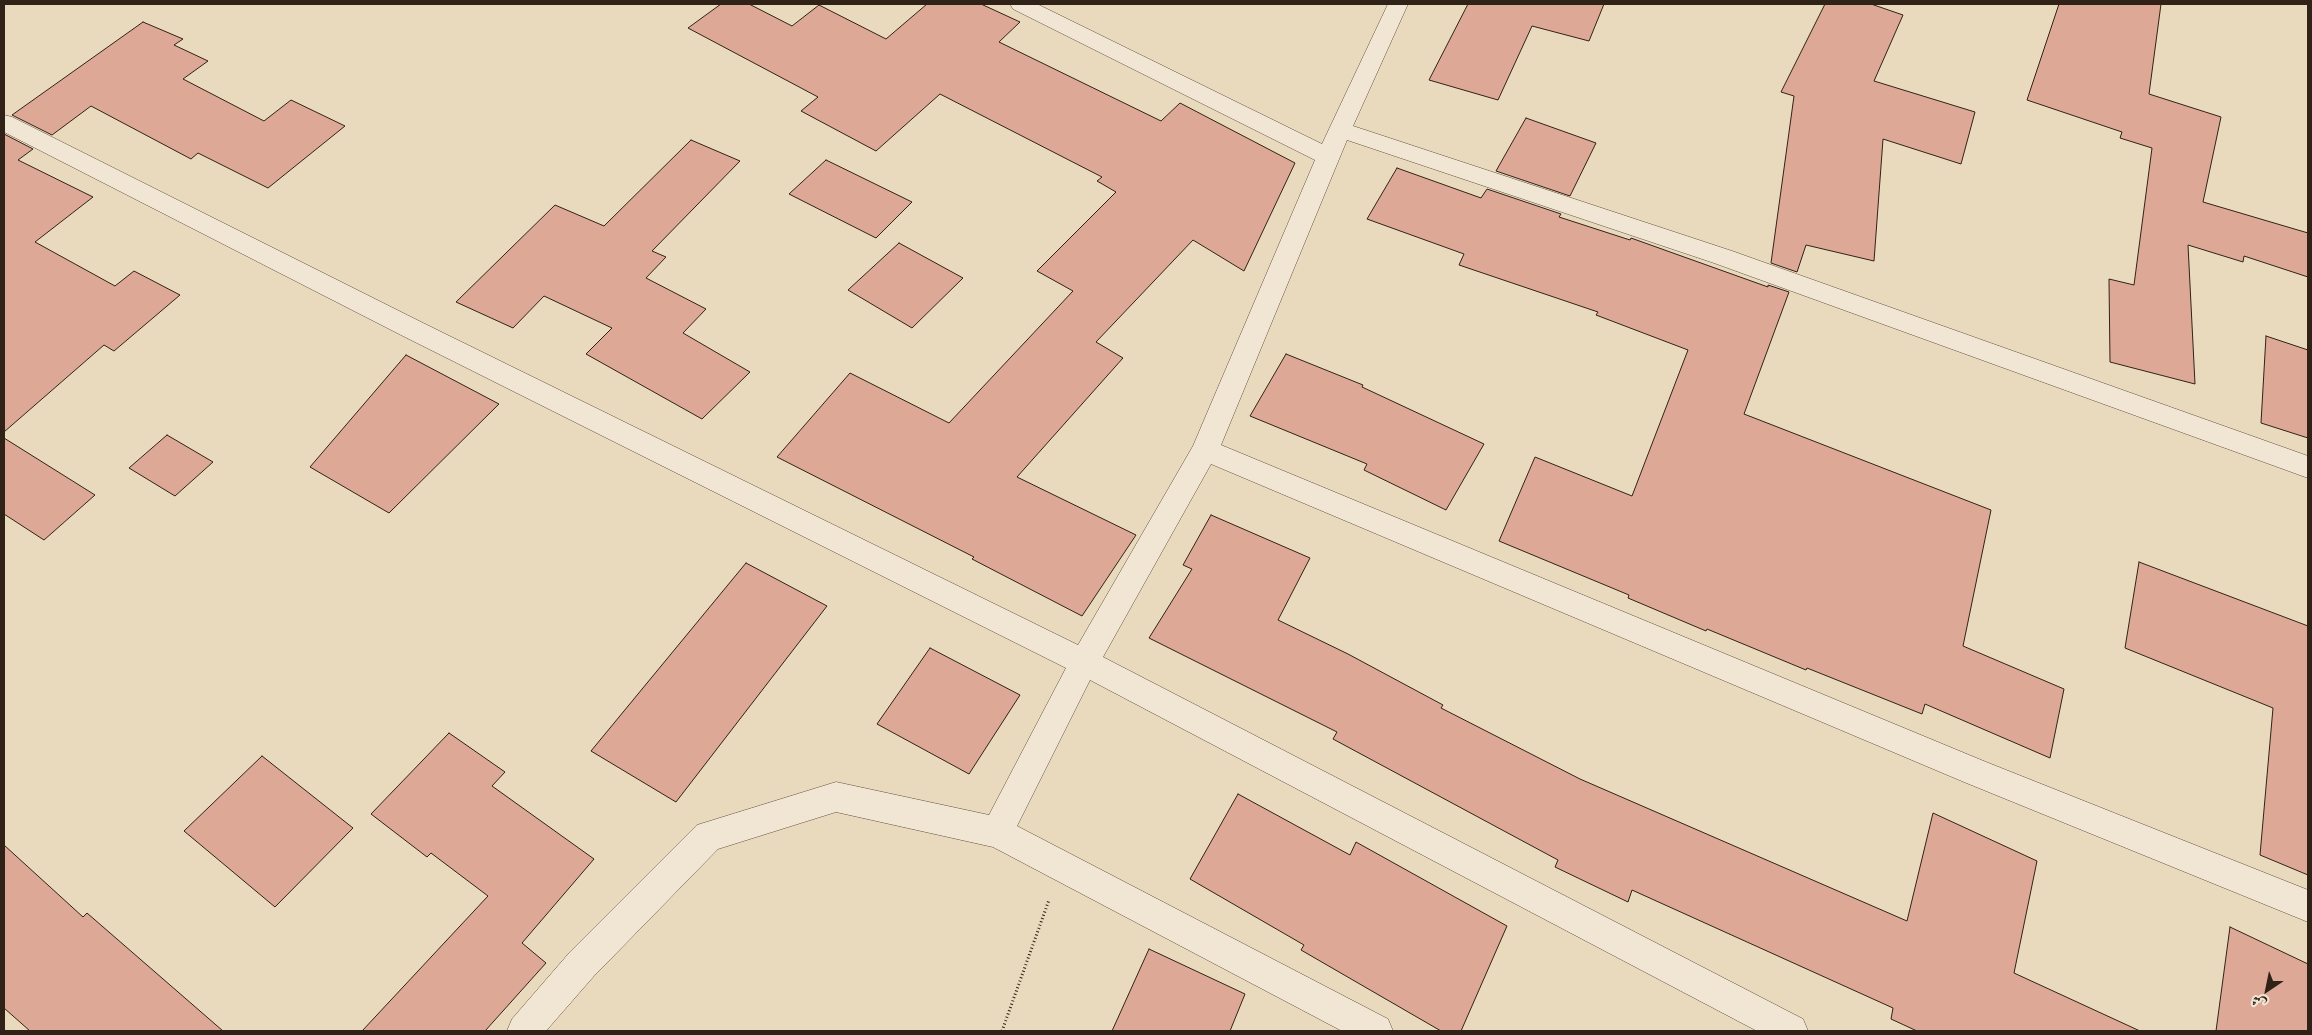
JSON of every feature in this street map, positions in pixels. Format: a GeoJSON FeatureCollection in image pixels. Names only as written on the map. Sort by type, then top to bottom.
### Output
{"type":"FeatureCollection","features":[{"type":"Feature","properties":{"kind":"street"},"geometry":{"type":"LineString","coordinates":[[1020,4],[1328,157]]}},
{"type":"Feature","properties":{"kind":"street"},"geometry":{"type":"LineString","coordinates":[[997,832],[1084,662],[1205,450],[1328,157],[1398,4]]}},
{"type":"Feature","properties":{"kind":"street"},"geometry":{"type":"LineString","coordinates":[[4,123],[410,328],[1084,662],[1791,1031]]}},
{"type":"Feature","properties":{"kind":"street"},"geometry":{"type":"LineString","coordinates":[[1341,130],[1723,256],[2308,467]]}},
{"type":"Feature","properties":{"kind":"street"},"geometry":{"type":"LineString","coordinates":[[1205,450],[1966,768],[2308,906]]}},
{"type":"Feature","properties":{"kind":"street"},"geometry":{"type":"LineString","coordinates":[[524,1031],[582,964],[708,836],[836,797],[997,832],[1376,1031]]}},
{"type":"Feature","properties":{"kind":"path"},"geometry":{"type":"LineString","coordinates":[[1002,1031],[1061,866]]}},
{"type":"Feature","properties":{"kind":"building"},"geometry":{"type":"Polygon","coordinates":[[[721,4],[749,4],[792,26],[819,5],[886,39],[927,4],[981,4],[1020,22],[999,42],[1161,121],[1180,103],[1295,163],[1244,271],[1193,240],[1096,342],[1123,358],[1017,477],[1136,535],[1082,616],[972,559],[974,557],[777,457],[850,373],[949,423],[1073,291],[1037,271],[1116,192],[1097,181],[1102,177],[940,94],[876,151],[801,111],[818,97],[688,28],[721,4]]]}},
{"type":"Feature","properties":{"kind":"building"},"geometry":{"type":"Polygon","coordinates":[[[1468,4],[1604,4],[1589,41],[1532,26],[1498,100],[1429,80],[1468,4]]]}},
{"type":"Feature","properties":{"kind":"building"},"geometry":{"type":"Polygon","coordinates":[[[1825,4],[1871,4],[1903,15],[1874,81],[1975,112],[1961,164],[1883,139],[1874,261],[1806,245],[1797,272],[1771,263],[1794,96],[1781,92],[1825,4]]]}},
{"type":"Feature","properties":{"kind":"building"},"geometry":{"type":"Polygon","coordinates":[[[2059,4],[2161,4],[2149,94],[2221,117],[2203,202],[2308,233],[2308,277],[2244,256],[2243,262],[2188,245],[2195,384],[2110,362],[2109,279],[2134,285],[2152,148],[2120,138],[2122,132],[2027,100],[2059,4]]]}},
{"type":"Feature","properties":{"kind":"building"},"geometry":{"type":"Polygon","coordinates":[[[143,22],[183,39],[174,45],[208,61],[183,79],[264,121],[291,100],[345,126],[268,188],[198,153],[191,159],[91,106],[52,135],[12,115],[143,22]]]}},
{"type":"Feature","properties":{"kind":"building"},"geometry":{"type":"Polygon","coordinates":[[[1526,118],[1596,143],[1570,196],[1496,171],[1526,118]]]}},
{"type":"Feature","properties":{"kind":"building"},"geometry":{"type":"Polygon","coordinates":[[[4,134],[33,149],[18,160],[93,197],[35,242],[115,286],[134,271],[180,295],[114,351],[104,345],[4,432],[4,134]]]}},
{"type":"Feature","properties":{"kind":"building"},"geometry":{"type":"Polygon","coordinates":[[[691,140],[740,161],[652,251],[666,257],[646,278],[706,309],[683,333],[750,372],[702,419],[586,354],[612,328],[544,296],[513,328],[456,302],[555,205],[604,226],[691,140]]]}},
{"type":"Feature","properties":{"kind":"building"},"geometry":{"type":"Polygon","coordinates":[[[826,160],[912,202],[876,238],[789,194],[826,160]]]}},
{"type":"Feature","properties":{"kind":"building"},"geometry":{"type":"Polygon","coordinates":[[[1397,168],[1481,198],[1487,189],[1561,214],[1559,217],[1630,240],[1631,238],[1768,287],[1768,285],[1789,292],[1744,414],[1991,510],[1963,646],[2064,689],[2050,758],[1925,704],[1922,714],[1807,668],[1806,670],[1707,629],[1706,631],[1628,598],[1629,595],[1499,541],[1535,457],[1632,496],[1688,350],[1596,315],[1598,312],[1459,265],[1464,254],[1367,219],[1397,168]]]}},
{"type":"Feature","properties":{"kind":"building"},"geometry":{"type":"Polygon","coordinates":[[[899,243],[963,278],[912,328],[848,290],[899,243]]]}},
{"type":"Feature","properties":{"kind":"building"},"geometry":{"type":"Polygon","coordinates":[[[2266,336],[2308,350],[2308,438],[2261,423],[2266,336]]]}},
{"type":"Feature","properties":{"kind":"building"},"geometry":{"type":"Polygon","coordinates":[[[1286,354],[1363,385],[1362,387],[1484,444],[1446,510],[1364,470],[1367,464],[1250,416],[1286,354]]]}},
{"type":"Feature","properties":{"kind":"building"},"geometry":{"type":"Polygon","coordinates":[[[406,355],[499,404],[389,513],[310,467],[406,355]]]}},
{"type":"Feature","properties":{"kind":"building"},"geometry":{"type":"Polygon","coordinates":[[[167,435],[213,462],[175,496],[129,468],[167,435]]]}},
{"type":"Feature","properties":{"kind":"building"},"geometry":{"type":"Polygon","coordinates":[[[4,438],[95,495],[44,540],[4,514],[4,438]]]}},
{"type":"Feature","properties":{"kind":"building"},"geometry":{"type":"Polygon","coordinates":[[[1211,515],[1310,558],[1278,620],[1348,654],[1443,705],[1441,708],[1580,779],[1907,921],[1933,813],[2037,861],[2014,973],[2140,1031],[1917,1031],[1891,1019],[1893,1008],[1632,890],[1628,902],[1555,867],[1558,860],[1333,739],[1337,732],[1149,638],[1192,569],[1183,565],[1211,515]]]}},
{"type":"Feature","properties":{"kind":"building"},"geometry":{"type":"Polygon","coordinates":[[[2139,562],[2308,626],[2308,875],[2260,855],[2273,708],[2125,648],[2139,562]]]}},
{"type":"Feature","properties":{"kind":"building"},"geometry":{"type":"Polygon","coordinates":[[[746,563],[827,606],[676,802],[591,751],[746,563]]]}},
{"type":"Feature","properties":{"kind":"building"},"geometry":{"type":"Polygon","coordinates":[[[930,648],[1020,695],[969,774],[877,724],[930,648]]]}},
{"type":"Feature","properties":{"kind":"building"},"geometry":{"type":"Polygon","coordinates":[[[449,733],[505,772],[492,786],[594,859],[522,943],[546,963],[485,1031],[362,1031],[488,896],[431,853],[427,857],[371,814],[449,733]]]}},
{"type":"Feature","properties":{"kind":"building"},"geometry":{"type":"Polygon","coordinates":[[[262,756],[353,828],[275,907],[184,831],[262,756]]]}},
{"type":"Feature","properties":{"kind":"building"},"geometry":{"type":"Polygon","coordinates":[[[1238,794],[1350,855],[1356,842],[1507,926],[1461,1031],[1441,1031],[1301,950],[1304,945],[1190,879],[1238,794]]]}},
{"type":"Feature","properties":{"kind":"building"},"geometry":{"type":"Polygon","coordinates":[[[4,845],[83,917],[87,913],[223,1031],[30,1031],[4,1008],[4,845]]]}},
{"type":"Feature","properties":{"kind":"building"},"geometry":{"type":"Polygon","coordinates":[[[2230,927],[2308,964],[2308,1031],[2216,1031],[2230,927]]]}},
{"type":"Feature","properties":{"kind":"building"},"geometry":{"type":"Polygon","coordinates":[[[1149,949],[1245,994],[1230,1031],[1112,1031],[1149,949]]]}}]}
